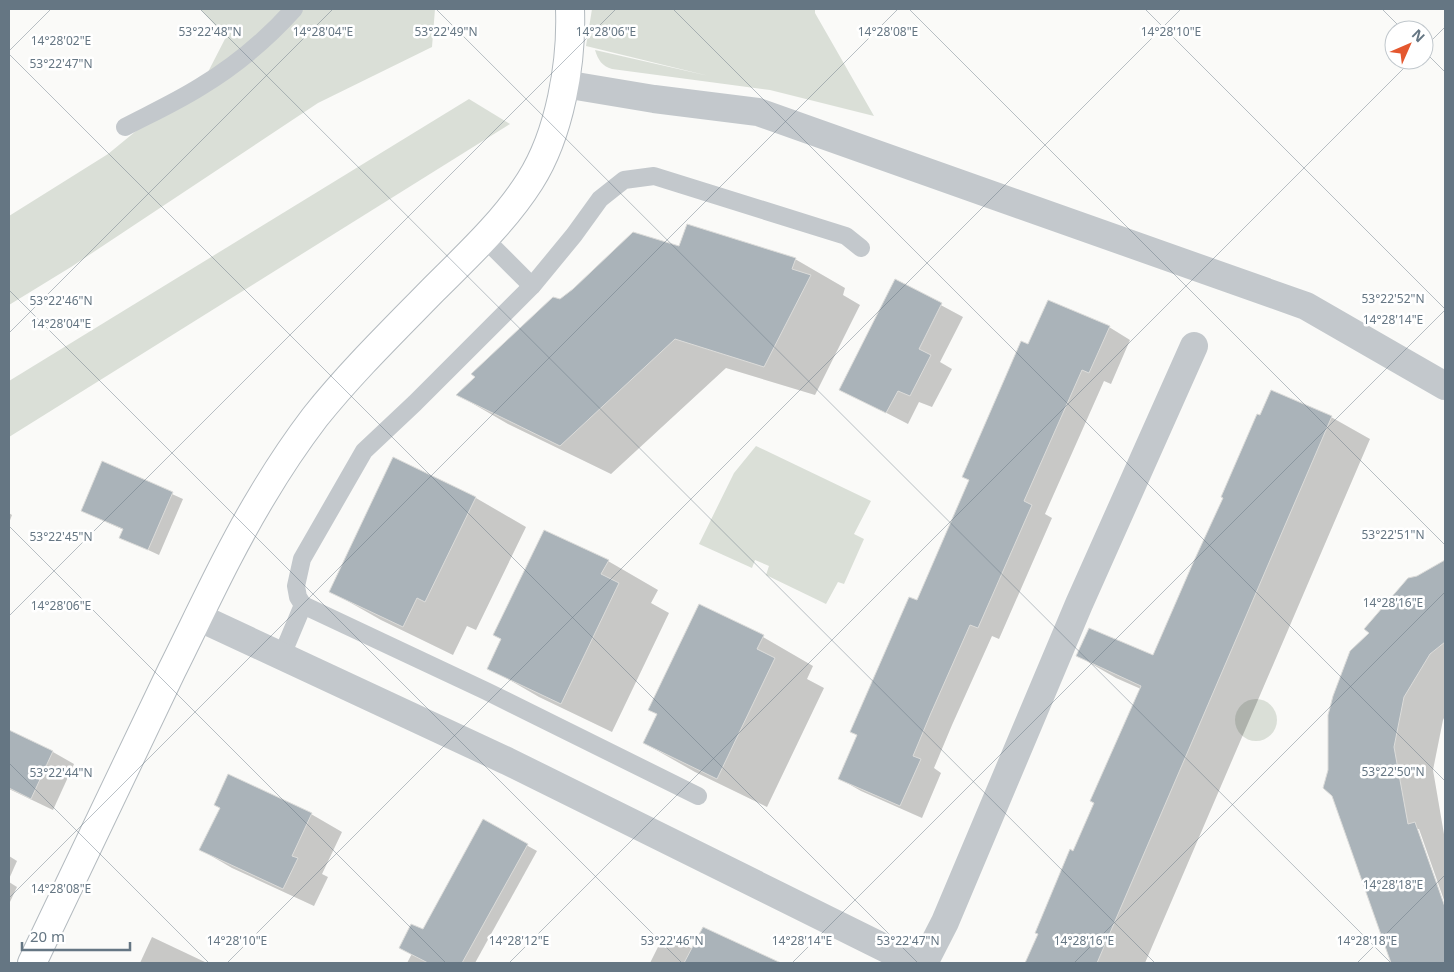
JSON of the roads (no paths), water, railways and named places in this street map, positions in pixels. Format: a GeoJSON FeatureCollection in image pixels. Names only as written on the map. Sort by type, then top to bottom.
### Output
{"type":"FeatureCollection","features":[{"type":"Feature","properties":{"kind":"street"},"geometry":{"type":"LineString","coordinates":[[32,963],[198,617],[262,496],[316,416],[355,371],[484,238],[530,181],[551,137],[564,84],[571,29],[570,9]]}},
{"type":"Feature","properties":{"kind":"street"},"geometry":{"type":"LineString","coordinates":[[564,84],[654,99],[758,112],[1306,306],[1445,386]]}},
{"type":"Feature","properties":{"kind":"street"},"geometry":{"type":"LineString","coordinates":[[924,963],[945,922],[1079,604],[1194,346]]}},
{"type":"Feature","properties":{"kind":"street"},"geometry":{"type":"LineString","coordinates":[[198,617],[516,766],[915,963]]}},
{"type":"Feature","properties":{"kind":"lane"},"geometry":{"type":"LineString","coordinates":[[125,127],[200,87],[244,57],[279,26],[294,9]]}},
{"type":"Feature","properties":{"kind":"lane"},"geometry":{"type":"LineString","coordinates":[[698,796],[486,691],[303,605],[298,597],[296,586],[302,559],[364,451],[403,415],[532,286],[574,235],[600,199],[624,180],[654,176],[846,236],[861,248]]}},
{"type":"Feature","properties":{"kind":"lane"},"geometry":{"type":"LineString","coordinates":[[484,238],[532,286]]}},
{"type":"Feature","properties":{"kind":"lane"},"geometry":{"type":"LineString","coordinates":[[282,656],[303,605]]}}]}
